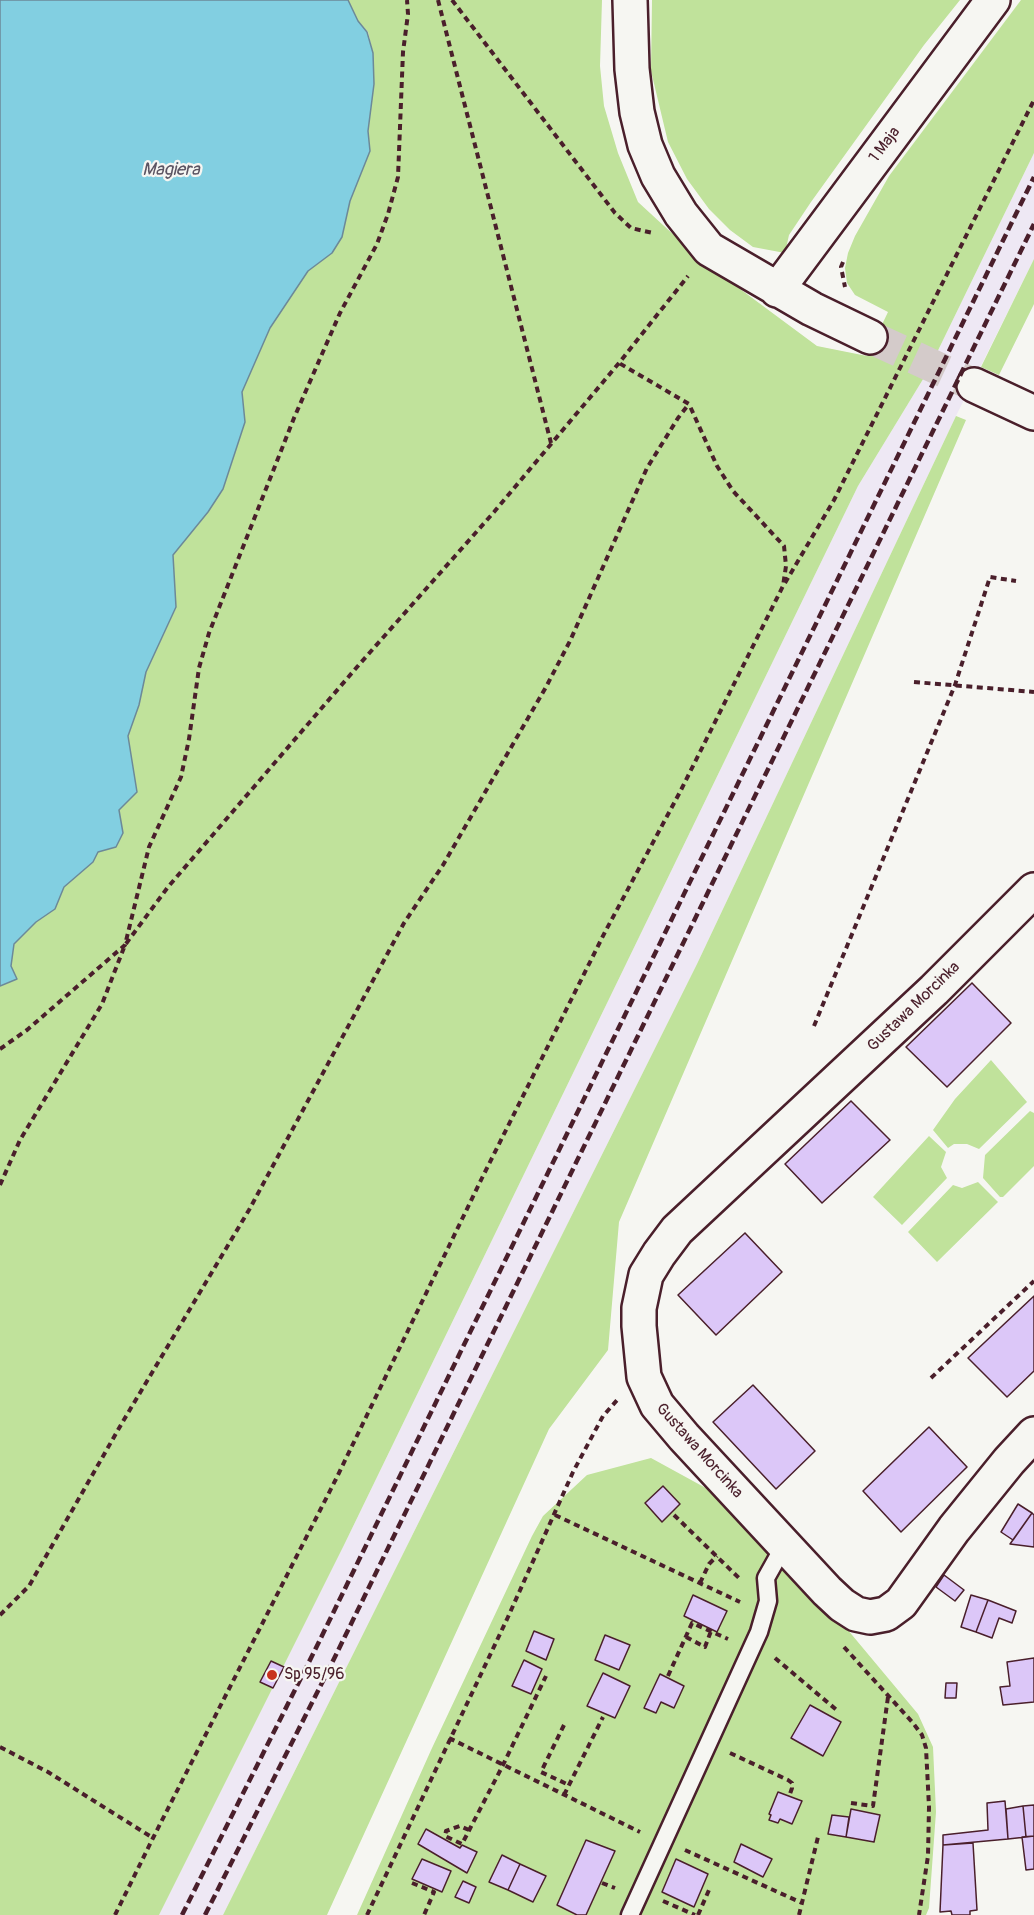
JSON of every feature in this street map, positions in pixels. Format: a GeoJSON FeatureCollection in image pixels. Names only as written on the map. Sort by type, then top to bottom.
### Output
{"type":"FeatureCollection","features":[{"type":"Feature","properties":{"kind":"street"},"geometry":{"type":"LineString","coordinates":[[630,0],[632,69],[637,112],[645,145],[658,176],[681,214],[709,249],[777,290],[870,337]]}},
{"type":"Feature","properties":{"kind":"street","name":"1 Maja"},"geometry":{"type":"LineString","coordinates":[[777,290],[993,0]]}},
{"type":"Feature","properties":{"kind":"street"},"geometry":{"type":"LineString","coordinates":[[974,385],[1034,413]]}},
{"type":"Feature","properties":{"kind":"street","name":"Gustawa Morcinka"},"geometry":{"type":"LineString","coordinates":[[1034,890],[934,990],[728,1180],[668,1242],[646,1275],[641,1294],[639,1326],[644,1377],[657,1405],[666,1417],[842,1605],[856,1614],[870,1617],[886,1614],[901,1603],[954,1529],[1034,1434]]}},
{"type":"Feature","properties":{"kind":"lane"},"geometry":{"type":"LineString","coordinates":[[630,1915],[754,1643],[766,1613],[768,1601],[766,1578],[785,1544]]}},
{"type":"Feature","properties":{"kind":"path"},"geometry":{"type":"LineString","coordinates":[[0,1185],[20,1140],[102,1004],[125,945],[149,847],[181,777],[199,668],[209,633],[294,418],[340,314],[377,244],[388,213],[398,177],[407,0]]}},
{"type":"Feature","properties":{"kind":"path"},"geometry":{"type":"LineString","coordinates":[[438,0],[551,443]]}},
{"type":"Feature","properties":{"kind":"path"},"geometry":{"type":"LineString","coordinates":[[452,0],[615,213],[631,228],[653,233]]}},
{"type":"Feature","properties":{"kind":"path"},"geometry":{"type":"LineString","coordinates":[[115,1915],[336,1479],[482,1178],[584,975],[686,782],[783,586],[834,500],[1034,100]]}},
{"type":"Feature","properties":{"kind":"path"},"geometry":{"type":"LineString","coordinates":[[0,1049],[27,1030],[125,945],[168,887],[234,809],[494,512],[619,363],[709,249]]}},
{"type":"Feature","properties":{"kind":"path"},"geometry":{"type":"LineString","coordinates":[[619,363],[688,404],[717,466],[733,491],[784,546],[786,566],[783,586]]}},
{"type":"Feature","properties":{"kind":"path"},"geometry":{"type":"LineString","coordinates":[[0,1615],[29,1586],[122,1422],[249,1210],[404,923],[443,865],[551,678],[648,468],[688,404]]}},
{"type":"Feature","properties":{"kind":"path"},"geometry":{"type":"LineString","coordinates":[[814,1026],[955,685],[990,577],[1016,581]]}},
{"type":"Feature","properties":{"kind":"path"},"geometry":{"type":"LineString","coordinates":[[914,682],[1034,692]]}},
{"type":"Feature","properties":{"kind":"path"},"geometry":{"type":"LineString","coordinates":[[931,1378],[1034,1281]]}},
{"type":"Feature","properties":{"kind":"path"},"geometry":{"type":"LineString","coordinates":[[367,1915],[555,1515],[573,1472],[612,1403],[644,1377]]}},
{"type":"Feature","properties":{"kind":"path"},"geometry":{"type":"LineString","coordinates":[[555,1515],[766,1613]]}},
{"type":"Feature","properties":{"kind":"path"},"geometry":{"type":"LineString","coordinates":[[674,1515],[740,1579]]}},
{"type":"Feature","properties":{"kind":"path"},"geometry":{"type":"LineString","coordinates":[[700,1583],[710,1564],[717,1557]]}},
{"type":"Feature","properties":{"kind":"path"},"geometry":{"type":"LineString","coordinates":[[668,1676],[692,1623],[733,1641]]}},
{"type":"Feature","properties":{"kind":"path"},"geometry":{"type":"LineString","coordinates":[[686,1637],[705,1647],[711,1631]]}},
{"type":"Feature","properties":{"kind":"path"},"geometry":{"type":"LineString","coordinates":[[754,1643],[792,1671],[839,1712]]}},
{"type":"Feature","properties":{"kind":"path"},"geometry":{"type":"LineString","coordinates":[[844,1646],[918,1729],[926,1748],[929,1807],[928,1856],[919,1915]]}},
{"type":"Feature","properties":{"kind":"path"},"geometry":{"type":"LineString","coordinates":[[468,1830],[460,1826],[446,1831],[445,1836],[462,1844],[546,1676]]}},
{"type":"Feature","properties":{"kind":"path"},"geometry":{"type":"LineString","coordinates":[[850,1803],[873,1806],[888,1697]]}},
{"type":"Feature","properties":{"kind":"path"},"geometry":{"type":"LineString","coordinates":[[564,1795],[603,1717]]}},
{"type":"Feature","properties":{"kind":"path"},"geometry":{"type":"LineString","coordinates":[[564,1725],[542,1772],[569,1785]]}},
{"type":"Feature","properties":{"kind":"path"},"geometry":{"type":"LineString","coordinates":[[449,1738],[654,1839],[663,1840],[802,1903]]}},
{"type":"Feature","properties":{"kind":"path"},"geometry":{"type":"LineString","coordinates":[[708,1742],[788,1780],[792,1783],[790,1794]]}},
{"type":"Feature","properties":{"kind":"path"},"geometry":{"type":"LineString","coordinates":[[0,1748],[48,1772],[153,1838]]}},
{"type":"Feature","properties":{"kind":"path"},"geometry":{"type":"LineString","coordinates":[[799,1915],[818,1837]]}},
{"type":"Feature","properties":{"kind":"path"},"geometry":{"type":"LineString","coordinates":[[412,1883],[434,1892],[424,1915]]}},
{"type":"Feature","properties":{"kind":"path"},"geometry":{"type":"LineString","coordinates":[[641,1891],[696,1915],[709,1890]]}},
{"type":"Feature","properties":{"kind":"shaded area"},"geometry":{"type":"Polygon","coordinates":[[[1034,153],[1034,259],[956,416],[697,964],[223,1915],[159,1915],[344,1545],[858,486],[928,371],[1034,153]]]}},
{"type":"Feature","properties":{"kind":"green space"},"geometry":{"type":"Polygon","coordinates":[[[348,0],[602,0],[600,66],[604,106],[618,153],[638,202],[701,260],[817,346],[867,356],[888,312],[855,295],[847,283],[845,268],[855,236],[889,176],[1021,0],[1034,0],[1034,153],[928,371],[858,486],[344,1545],[159,1915],[0,1915],[0,986],[17,979],[11,966],[14,944],[36,922],[55,909],[64,887],[93,862],[98,852],[116,847],[119,810],[137,792],[128,736],[139,705],[146,672],[176,608],[173,555],[208,512],[223,489],[245,422],[242,392],[270,328],[308,271],[332,253],[342,237],[350,201],[370,151],[368,131],[374,84],[373,53],[368,32],[358,21],[348,0]]]}},
{"type":"Feature","properties":{"kind":"green space"},"geometry":{"type":"Polygon","coordinates":[[[652,0],[960,0],[924,45],[811,202],[789,235],[785,253],[753,247],[730,230],[709,209],[687,179],[668,142],[651,71],[652,0]]]}},
{"type":"Feature","properties":{"kind":"green space"},"geometry":{"type":"Polygon","coordinates":[[[1034,259],[1034,304],[999,375],[981,367],[1034,259]]]}},
{"type":"Feature","properties":{"kind":"green space"},"geometry":{"type":"Polygon","coordinates":[[[956,416],[966,420],[619,1222],[608,1350],[549,1429],[327,1915],[223,1915],[697,964],[956,416]]]}},
{"type":"Feature","properties":{"kind":"green space"},"geometry":{"type":"Polygon","coordinates":[[[991,1060],[1027,1102],[979,1149],[967,1144],[954,1144],[948,1148],[933,1130],[955,1099],[991,1060]]]}},
{"type":"Feature","properties":{"kind":"green space"},"geometry":{"type":"Polygon","coordinates":[[[1030,1111],[1034,1113],[1034,1166],[1003,1197],[1000,1197],[983,1178],[985,1155],[1030,1111]]]}},
{"type":"Feature","properties":{"kind":"green space"},"geometry":{"type":"Polygon","coordinates":[[[929,1136],[946,1152],[941,1167],[947,1178],[902,1225],[873,1197],[929,1136]]]}},
{"type":"Feature","properties":{"kind":"green space"},"geometry":{"type":"Polygon","coordinates":[[[978,1182],[998,1202],[937,1262],[908,1232],[953,1185],[962,1188],[978,1182]]]}},
{"type":"Feature","properties":{"kind":"green space"},"geometry":{"type":"Polygon","coordinates":[[[651,1458],[735,1504],[822,1599],[918,1714],[933,1747],[936,1812],[929,1908],[926,1915],[357,1915],[432,1748],[543,1516],[587,1475],[651,1458]]]}},
{"type":"Feature","properties":{"kind":"water","name":"Magiera"},"geometry":{"type":"Polygon","coordinates":[[[0,0],[348,0],[358,21],[367,32],[373,53],[374,84],[368,131],[370,151],[350,201],[342,237],[332,253],[308,271],[270,328],[242,392],[245,422],[223,489],[208,512],[173,555],[176,607],[146,672],[139,705],[128,736],[137,792],[119,810],[123,833],[116,847],[98,852],[93,862],[64,887],[55,909],[36,922],[14,944],[11,966],[17,979],[0,986],[0,0]]]}},
{"type":"Feature","properties":{"kind":"building"},"geometry":{"type":"Polygon","coordinates":[[[972,983],[1011,1023],[947,1087],[906,1047],[972,983]]]}},
{"type":"Feature","properties":{"kind":"building"},"geometry":{"type":"Polygon","coordinates":[[[851,1101],[890,1140],[822,1203],[785,1164],[851,1101]]]}},
{"type":"Feature","properties":{"kind":"building"},"geometry":{"type":"Polygon","coordinates":[[[745,1233],[782,1272],[716,1335],[678,1295],[745,1233]]]}},
{"type":"Feature","properties":{"kind":"building"},"geometry":{"type":"Polygon","coordinates":[[[1034,1296],[1034,1371],[1007,1397],[968,1358],[1034,1296]]]}},
{"type":"Feature","properties":{"kind":"building"},"geometry":{"type":"Polygon","coordinates":[[[753,1385],[815,1451],[776,1489],[713,1422],[753,1385]]]}},
{"type":"Feature","properties":{"kind":"building"},"geometry":{"type":"Polygon","coordinates":[[[929,1427],[967,1467],[901,1532],[863,1491],[929,1427]]]}},
{"type":"Feature","properties":{"kind":"building"},"geometry":{"type":"Polygon","coordinates":[[[663,1486],[680,1504],[662,1522],[645,1503],[663,1486]]]}},
{"type":"Feature","properties":{"kind":"building"},"geometry":{"type":"Polygon","coordinates":[[[1018,1504],[1032,1513],[1013,1540],[1001,1532],[1018,1504]]]}},
{"type":"Feature","properties":{"kind":"building"},"geometry":{"type":"Polygon","coordinates":[[[1032,1513],[1034,1515],[1034,1547],[1010,1544],[1032,1513]]]}},
{"type":"Feature","properties":{"kind":"building"},"geometry":{"type":"Polygon","coordinates":[[[944,1575],[964,1590],[955,1601],[936,1587],[944,1575]]]}},
{"type":"Feature","properties":{"kind":"building"},"geometry":{"type":"Polygon","coordinates":[[[693,1595],[727,1611],[717,1632],[684,1616],[693,1595]]]}},
{"type":"Feature","properties":{"kind":"building"},"geometry":{"type":"Polygon","coordinates":[[[971,1595],[988,1600],[976,1632],[961,1627],[971,1595]]]}},
{"type":"Feature","properties":{"kind":"building"},"geometry":{"type":"Polygon","coordinates":[[[988,1600],[1016,1611],[1012,1623],[999,1618],[992,1638],[976,1632],[988,1600]]]}},
{"type":"Feature","properties":{"kind":"building"},"geometry":{"type":"Polygon","coordinates":[[[534,1631],[554,1639],[546,1660],[526,1651],[534,1631]]]}},
{"type":"Feature","properties":{"kind":"building"},"geometry":{"type":"Polygon","coordinates":[[[605,1635],[630,1645],[619,1670],[595,1660],[605,1635]]]}},
{"type":"Feature","properties":{"kind":"building"},"geometry":{"type":"Polygon","coordinates":[[[1034,1658],[1034,1702],[1003,1705],[1000,1687],[1010,1686],[1007,1662],[1034,1658]]]}},
{"type":"Feature","properties":{"kind":"building"},"geometry":{"type":"Polygon","coordinates":[[[524,1660],[542,1669],[531,1694],[512,1686],[524,1660]]]}},
{"type":"Feature","properties":{"kind":"building","name":"Sp 95/96"},"geometry":{"type":"Polygon","coordinates":[[[271,1661],[284,1667],[273,1688],[260,1682],[271,1661]]]}},
{"type":"Feature","properties":{"kind":"building"},"geometry":{"type":"Polygon","coordinates":[[[603,1673],[630,1686],[615,1718],[587,1706],[603,1673]]]}},
{"type":"Feature","properties":{"kind":"building"},"geometry":{"type":"Polygon","coordinates":[[[660,1674],[684,1686],[674,1708],[661,1702],[656,1713],[644,1708],[660,1674]]]}},
{"type":"Feature","properties":{"kind":"building"},"geometry":{"type":"Polygon","coordinates":[[[946,1683],[957,1683],[956,1698],[945,1698],[946,1683]]]}},
{"type":"Feature","properties":{"kind":"building"},"geometry":{"type":"Polygon","coordinates":[[[810,1705],[841,1722],[823,1756],[791,1738],[810,1705]]]}},
{"type":"Feature","properties":{"kind":"building"},"geometry":{"type":"Polygon","coordinates":[[[778,1792],[802,1801],[792,1824],[780,1819],[778,1823],[769,1820],[771,1815],[769,1814],[778,1792]]]}},
{"type":"Feature","properties":{"kind":"building"},"geometry":{"type":"Polygon","coordinates":[[[1005,1801],[1008,1839],[943,1845],[943,1835],[988,1830],[987,1803],[1005,1801]]]}},
{"type":"Feature","properties":{"kind":"building"},"geometry":{"type":"Polygon","coordinates":[[[1034,1805],[1034,1836],[1026,1837],[1023,1806],[1034,1805]]]}},
{"type":"Feature","properties":{"kind":"building"},"geometry":{"type":"Polygon","coordinates":[[[1023,1806],[1026,1837],[1008,1839],[1006,1809],[1023,1806]]]}},
{"type":"Feature","properties":{"kind":"building"},"geometry":{"type":"Polygon","coordinates":[[[851,1809],[880,1815],[874,1842],[846,1837],[851,1809]]]}},
{"type":"Feature","properties":{"kind":"building"},"geometry":{"type":"Polygon","coordinates":[[[832,1815],[849,1817],[846,1837],[828,1834],[832,1815]]]}},
{"type":"Feature","properties":{"kind":"building"},"geometry":{"type":"Polygon","coordinates":[[[426,1829],[460,1848],[462,1845],[477,1852],[467,1873],[418,1844],[426,1829]]]}},
{"type":"Feature","properties":{"kind":"building"},"geometry":{"type":"Polygon","coordinates":[[[1034,1836],[1034,1869],[1026,1870],[1022,1837],[1034,1836]]]}},
{"type":"Feature","properties":{"kind":"building"},"geometry":{"type":"Polygon","coordinates":[[[586,1840],[615,1851],[586,1915],[577,1915],[557,1905],[586,1840]]]}},
{"type":"Feature","properties":{"kind":"building"},"geometry":{"type":"Polygon","coordinates":[[[973,1843],[977,1910],[970,1911],[970,1915],[952,1915],[951,1911],[940,1912],[943,1845],[973,1843]]]}},
{"type":"Feature","properties":{"kind":"building"},"geometry":{"type":"Polygon","coordinates":[[[741,1844],[772,1859],[763,1877],[734,1862],[741,1844]]]}},
{"type":"Feature","properties":{"kind":"building"},"geometry":{"type":"Polygon","coordinates":[[[502,1855],[520,1864],[508,1890],[489,1882],[502,1855]]]}},
{"type":"Feature","properties":{"kind":"building"},"geometry":{"type":"Polygon","coordinates":[[[422,1859],[451,1871],[442,1892],[412,1879],[422,1859]]]}},
{"type":"Feature","properties":{"kind":"building"},"geometry":{"type":"Polygon","coordinates":[[[676,1859],[708,1874],[694,1907],[662,1892],[676,1859]]]}},
{"type":"Feature","properties":{"kind":"building"},"geometry":{"type":"Polygon","coordinates":[[[520,1864],[546,1876],[533,1902],[508,1890],[520,1864]]]}},
{"type":"Feature","properties":{"kind":"building"},"geometry":{"type":"Polygon","coordinates":[[[463,1881],[476,1887],[469,1903],[455,1897],[463,1881]]]}},
{"type":"Feature","properties":{"kind":"tunnel"},"geometry":{"type":"LineString","coordinates":[[870,337],[974,385]]}},
{"type":"Feature","properties":{"kind":"railway"},"geometry":{"type":"LineString","coordinates":[[182,1915],[315,1650],[1034,177]]}},
{"type":"Feature","properties":{"kind":"railway"},"geometry":{"type":"LineString","coordinates":[[205,1915],[331,1665],[1034,224]]}},
{"type":"Feature","properties":{"kind":"place","name":"Sp 95/96"},"geometry":{"type":"Point","coordinates":[272,1675]}}]}
